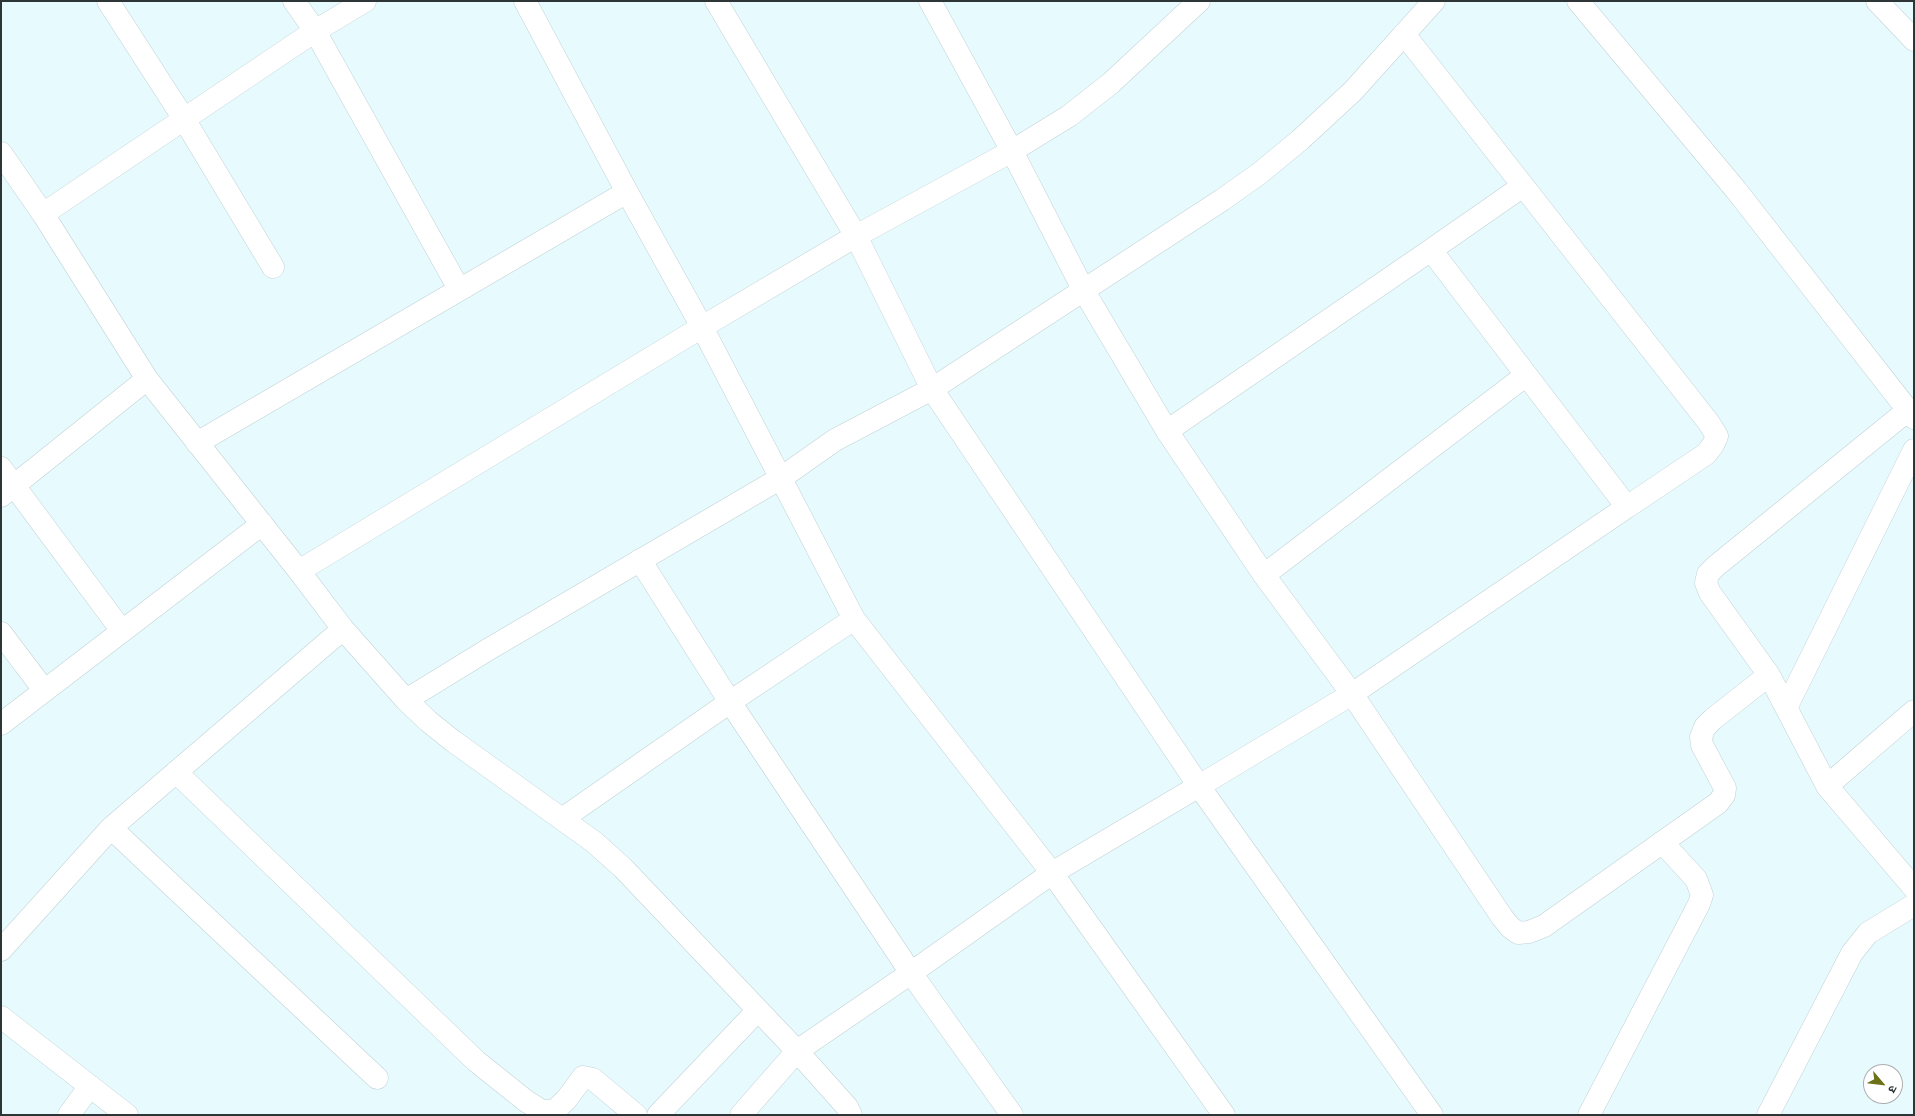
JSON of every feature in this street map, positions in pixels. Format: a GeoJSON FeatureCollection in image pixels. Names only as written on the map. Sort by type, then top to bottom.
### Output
{"type":"FeatureCollection","features":[{"type":"Feature","properties":{"kind":"street"},"geometry":{"type":"LineString","coordinates":[[108,1],[184,119],[273,267]]}},
{"type":"Feature","properties":{"kind":"street"},"geometry":{"type":"LineString","coordinates":[[294,1],[315,31],[459,289]]}},
{"type":"Feature","properties":{"kind":"street"},"geometry":{"type":"LineString","coordinates":[[43,214],[315,31],[365,1]]}},
{"type":"Feature","properties":{"kind":"street"},"geometry":{"type":"LineString","coordinates":[[525,1],[627,192],[702,327],[854,618],[1052,873],[1224,1115]]}},
{"type":"Feature","properties":{"kind":"street"},"geometry":{"type":"LineString","coordinates":[[716,1],[856,236],[932,389],[1199,786],[1432,1115]]}},
{"type":"Feature","properties":{"kind":"street"},"geometry":{"type":"LineString","coordinates":[[930,1],[1012,151],[1084,291],[1167,431],[1264,575],[1352,694],[1510,927],[1518,933],[1529,932],[1544,926],[1718,803],[1724,795],[1725,788],[1702,745],[1701,737],[1705,727],[1713,719],[1769,675]]}},
{"type":"Feature","properties":{"kind":"street"},"geometry":{"type":"LineString","coordinates":[[299,571],[702,327],[856,236],[1012,151],[1069,116],[1111,82],[1199,1]]}},
{"type":"Feature","properties":{"kind":"street"},"geometry":{"type":"LineString","coordinates":[[406,700],[489,649],[781,478],[835,440],[932,389],[1084,291],[1260,173],[1300,140],[1352,91],[1434,1]]}},
{"type":"Feature","properties":{"kind":"street"},"geometry":{"type":"LineString","coordinates":[[1578,1],[1736,190],[1911,414],[1708,574],[1706,583],[1710,593],[1769,675],[1787,706],[1827,786],[1914,888]]}},
{"type":"Feature","properties":{"kind":"street"},"geometry":{"type":"LineString","coordinates":[[1877,1],[1914,40]]}},
{"type":"Feature","properties":{"kind":"street"},"geometry":{"type":"LineString","coordinates":[[741,1115],[797,1051],[911,973],[1052,873],[1352,694],[1706,454],[1714,445],[1717,436],[1709,423],[1404,34]]}},
{"type":"Feature","properties":{"kind":"street"},"geometry":{"type":"LineString","coordinates":[[1,153],[43,214],[147,379],[343,629],[406,700],[428,721],[453,741],[594,842],[624,868],[797,1051],[847,1107],[851,1115]]}},
{"type":"Feature","properties":{"kind":"street"},"geometry":{"type":"LineString","coordinates":[[1167,431],[1523,186]]}},
{"type":"Feature","properties":{"kind":"street"},"geometry":{"type":"LineString","coordinates":[[197,443],[627,192]]}},
{"type":"Feature","properties":{"kind":"street"},"geometry":{"type":"LineString","coordinates":[[1430,250],[1525,376],[1627,507]]}},
{"type":"Feature","properties":{"kind":"street"},"geometry":{"type":"LineString","coordinates":[[1264,575],[1525,376]]}},
{"type":"Feature","properties":{"kind":"street"},"geometry":{"type":"LineString","coordinates":[[8,491],[147,379]]}},
{"type":"Feature","properties":{"kind":"street"},"geometry":{"type":"LineString","coordinates":[[1787,706],[1914,450]]}},
{"type":"Feature","properties":{"kind":"street"},"geometry":{"type":"LineString","coordinates":[[1,468],[8,491],[122,631]]}},
{"type":"Feature","properties":{"kind":"street"},"geometry":{"type":"LineString","coordinates":[[1,724],[262,524]]}},
{"type":"Feature","properties":{"kind":"street"},"geometry":{"type":"LineString","coordinates":[[640,560],[730,702],[911,973],[1012,1115]]}},
{"type":"Feature","properties":{"kind":"street"},"geometry":{"type":"LineString","coordinates":[[562,819],[854,618]]}},
{"type":"Feature","properties":{"kind":"street"},"geometry":{"type":"LineString","coordinates":[[1,950],[111,828],[343,629]]}},
{"type":"Feature","properties":{"kind":"street"},"geometry":{"type":"LineString","coordinates":[[1,633],[44,690]]}},
{"type":"Feature","properties":{"kind":"street"},"geometry":{"type":"LineString","coordinates":[[1827,786],[1914,711]]}},
{"type":"Feature","properties":{"kind":"street"},"geometry":{"type":"LineString","coordinates":[[176,772],[476,1061],[526,1101],[542,1111],[554,1111],[566,1100],[583,1077],[593,1079],[636,1115]]}},
{"type":"Feature","properties":{"kind":"street"},"geometry":{"type":"LineString","coordinates":[[111,828],[377,1078]]}},
{"type":"Feature","properties":{"kind":"street"},"geometry":{"type":"LineString","coordinates":[[1589,1115],[1701,900],[1702,895],[1696,879],[1662,842]]}},
{"type":"Feature","properties":{"kind":"street"},"geometry":{"type":"LineString","coordinates":[[1768,1115],[1852,953],[1868,933],[1914,905]]}},
{"type":"Feature","properties":{"kind":"street"},"geometry":{"type":"LineString","coordinates":[[658,1115],[758,1010]]}},
{"type":"Feature","properties":{"kind":"street"},"geometry":{"type":"LineString","coordinates":[[1,1017],[127,1115]]}},
{"type":"Feature","properties":{"kind":"street"},"geometry":{"type":"LineString","coordinates":[[70,1115],[90,1086]]}}]}
